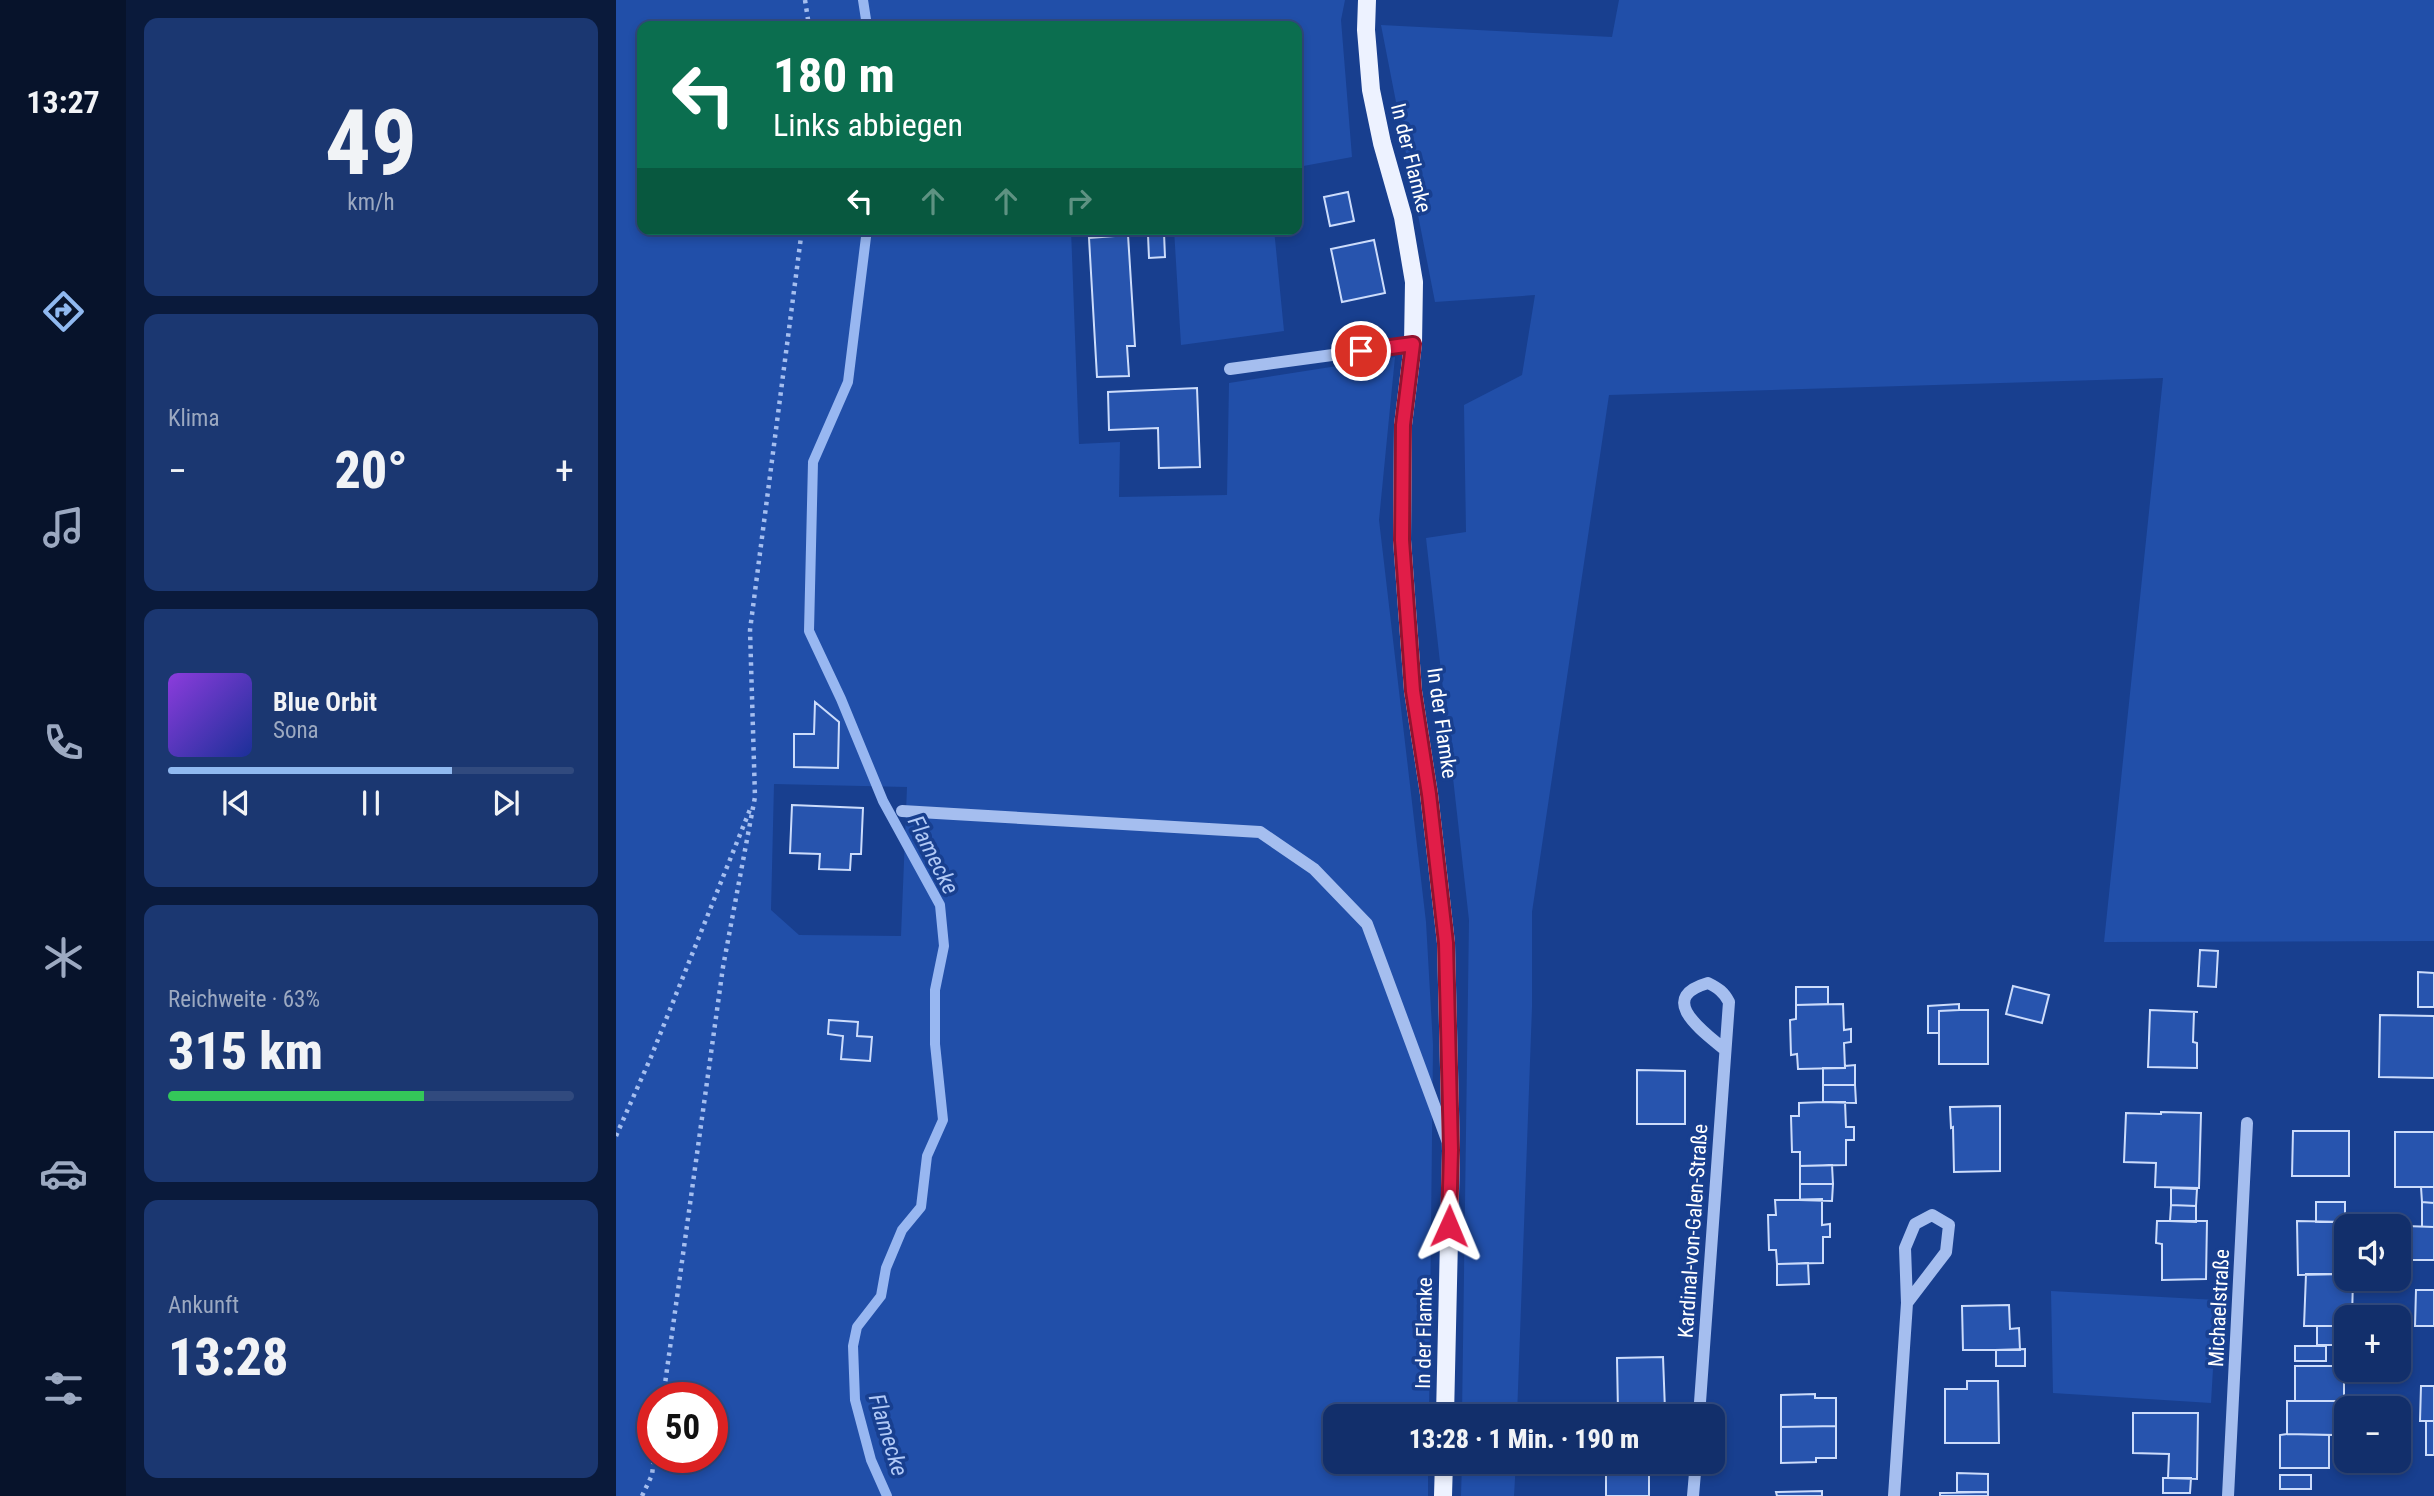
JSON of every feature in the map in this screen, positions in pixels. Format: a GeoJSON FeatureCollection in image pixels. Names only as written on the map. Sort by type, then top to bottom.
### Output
{"type":"FeatureCollection","features":[{"type":"Feature","properties":{"kind":"main road","name":"In der Flamke"},"geometry":{"type":"LineString","coordinates":[[1367,0],[1366,30],[1371,90],[1382,143],[1403,217],[1414,282],[1413,344],[1403,425],[1402,540],[1413,691],[1429,794],[1446,943],[1451,1150],[1445,1404]]}},
{"type":"Feature","properties":{"kind":"main road"},"geometry":{"type":"LineString","coordinates":[[1443,1496],[1444,1474]]}},
{"type":"Feature","properties":{"kind":"street"},"geometry":{"type":"LineString","coordinates":[[1230,369],[1413,344]]}},
{"type":"Feature","properties":{"kind":"street"},"geometry":{"type":"LineString","coordinates":[[902,811],[1260,832],[1314,869],[1367,924],[1451,1150]]}},
{"type":"Feature","properties":{"kind":"street","name":"Kardinal-von-Galen-Straße"},"geometry":{"type":"LineString","coordinates":[[1700,1404],[1729,1002],[1725,994],[1708,983],[1699,986],[1686,998],[1685,1009],[1690,1020],[1724,1049]]}},
{"type":"Feature","properties":{"kind":"street","name":"Michaelstraße"},"geometry":{"type":"LineString","coordinates":[[2228,1496],[2247,1123]]}},
{"type":"Feature","properties":{"kind":"street"},"geometry":{"type":"LineString","coordinates":[[1894,1496],[1907,1303],[1905,1248],[1915,1224],[1932,1215],[1950,1225],[1947,1252],[1907,1303]]}},
{"type":"Feature","properties":{"kind":"street"},"geometry":{"type":"LineString","coordinates":[[1693,1496],[1695,1474]]}},
{"type":"Feature","properties":{"kind":"path"},"geometry":{"type":"LineString","coordinates":[[805,0],[808,21]]}},
{"type":"Feature","properties":{"kind":"path"},"geometry":{"type":"LineString","coordinates":[[665,1382],[723,967],[755,797],[751,630],[801,235]]}},
{"type":"Feature","properties":{"kind":"path"},"geometry":{"type":"LineString","coordinates":[[616,1136],[656,1044],[755,797]]}},
{"type":"Feature","properties":{"kind":"path"},"geometry":{"type":"LineString","coordinates":[[642,1496],[652,1473]]}},
{"type":"Feature","properties":{"kind":"shaded area"},"geometry":{"type":"Polygon","coordinates":[[[616,0],[1345,0],[1341,20],[1352,157],[1302,166],[1302,21],[637,21],[637,235],[1071,235],[1079,444],[1120,442],[1119,497],[1227,495],[1229,383],[1395,357],[1379,520],[1426,922],[1433,1045],[1429,1404],[1323,1404],[1323,1474],[1428,1474],[1428,1496],[616,1496],[616,0]],[[774,784],[771,910],[799,935],[901,936],[907,787],[774,784]]]}},
{"type":"Feature","properties":{"kind":"shaded area"},"geometry":{"type":"Polygon","coordinates":[[[1619,0],[2434,0],[2434,941],[2104,942],[2163,378],[1609,395],[1532,912],[1532,1007],[1517,1404],[1462,1404],[1469,920],[1426,538],[1466,532],[1464,405],[1522,375],[1535,295],[1435,302],[1381,25],[1612,37],[1619,0]]]}},
{"type":"Feature","properties":{"kind":"shaded area"},"geometry":{"type":"Polygon","coordinates":[[[1174,235],[1275,235],[1284,331],[1181,345],[1174,235]]]}},
{"type":"Feature","properties":{"kind":"shaded area"},"geometry":{"type":"Polygon","coordinates":[[[2051,1291],[2217,1300],[2211,1403],[2053,1393],[2051,1291]]]}},
{"type":"Feature","properties":{"kind":"shaded area"},"geometry":{"type":"Polygon","coordinates":[[[1462,1474],[1515,1474],[1514,1496],[1461,1496],[1462,1474]]]}},
{"type":"Feature","properties":{"kind":"building"},"geometry":{"type":"Polygon","coordinates":[[[1348,192],[1354,221],[1330,226],[1324,197],[1348,192]]]}},
{"type":"Feature","properties":{"kind":"building"},"geometry":{"type":"Polygon","coordinates":[[[1128,235],[1135,346],[1127,346],[1129,376],[1097,377],[1089,238],[1128,235]]]}},
{"type":"Feature","properties":{"kind":"building"},"geometry":{"type":"Polygon","coordinates":[[[1148,235],[1164,235],[1165,257],[1149,258],[1148,235]]]}},
{"type":"Feature","properties":{"kind":"building"},"geometry":{"type":"Polygon","coordinates":[[[1374,240],[1385,293],[1342,302],[1331,249],[1374,240]]]}},
{"type":"Feature","properties":{"kind":"building"},"geometry":{"type":"Polygon","coordinates":[[[1197,388],[1200,467],[1159,468],[1158,428],[1109,430],[1108,392],[1197,388]]]}},
{"type":"Feature","properties":{"kind":"building"},"geometry":{"type":"Polygon","coordinates":[[[815,702],[839,722],[838,768],[794,767],[794,734],[814,734],[815,702]]]}},
{"type":"Feature","properties":{"kind":"building"},"geometry":{"type":"Polygon","coordinates":[[[792,805],[863,808],[861,854],[851,854],[850,870],[819,869],[820,854],[790,853],[792,805]]]}},
{"type":"Feature","properties":{"kind":"building"},"geometry":{"type":"Polygon","coordinates":[[[2200,950],[2218,951],[2216,987],[2198,986],[2200,950]]]}},
{"type":"Feature","properties":{"kind":"building"},"geometry":{"type":"Polygon","coordinates":[[[2418,972],[2434,973],[2434,1007],[2418,1007],[2418,972]]]}},
{"type":"Feature","properties":{"kind":"building"},"geometry":{"type":"Polygon","coordinates":[[[2013,986],[2049,995],[2042,1023],[2006,1014],[2013,986]]]}},
{"type":"Feature","properties":{"kind":"building"},"geometry":{"type":"Polygon","coordinates":[[[1796,987],[1828,987],[1828,1004],[1796,1005],[1796,987]]]}},
{"type":"Feature","properties":{"kind":"building"},"geometry":{"type":"Polygon","coordinates":[[[1843,1004],[1844,1030],[1851,1029],[1851,1042],[1844,1043],[1845,1068],[1798,1069],[1797,1054],[1791,1055],[1790,1020],[1796,1019],[1796,1005],[1843,1004]]]}},
{"type":"Feature","properties":{"kind":"building"},"geometry":{"type":"Polygon","coordinates":[[[1959,1004],[1959,1010],[1939,1011],[1939,1033],[1928,1033],[1928,1006],[1959,1004]]]}},
{"type":"Feature","properties":{"kind":"building"},"geometry":{"type":"Polygon","coordinates":[[[1988,1010],[1988,1064],[1939,1064],[1939,1011],[1988,1010]]]}},
{"type":"Feature","properties":{"kind":"building"},"geometry":{"type":"Polygon","coordinates":[[[2150,1010],[2198,1012],[2194,1012],[2193,1042],[2197,1043],[2197,1068],[2148,1067],[2150,1010]]]}},
{"type":"Feature","properties":{"kind":"building"},"geometry":{"type":"Polygon","coordinates":[[[2380,1015],[2434,1016],[2434,1078],[2379,1077],[2380,1015]]]}},
{"type":"Feature","properties":{"kind":"building"},"geometry":{"type":"Polygon","coordinates":[[[829,1020],[858,1022],[857,1036],[872,1037],[870,1061],[841,1059],[843,1036],[828,1034],[829,1020]]]}},
{"type":"Feature","properties":{"kind":"building"},"geometry":{"type":"Polygon","coordinates":[[[1855,1065],[1855,1085],[1823,1085],[1823,1068],[1855,1065]]]}},
{"type":"Feature","properties":{"kind":"building"},"geometry":{"type":"Polygon","coordinates":[[[1637,1070],[1685,1071],[1685,1124],[1637,1124],[1637,1070]]]}},
{"type":"Feature","properties":{"kind":"building"},"geometry":{"type":"Polygon","coordinates":[[[1823,1085],[1855,1085],[1856,1103],[1823,1102],[1823,1085]]]}},
{"type":"Feature","properties":{"kind":"building"},"geometry":{"type":"Polygon","coordinates":[[[1845,1102],[1846,1127],[1854,1127],[1854,1140],[1846,1140],[1846,1165],[1800,1166],[1800,1152],[1792,1152],[1791,1116],[1799,1116],[1799,1103],[1845,1102]]]}},
{"type":"Feature","properties":{"kind":"building"},"geometry":{"type":"Polygon","coordinates":[[[2000,1106],[2000,1171],[1954,1172],[1950,1107],[2000,1106]]]}},
{"type":"Feature","properties":{"kind":"building"},"geometry":{"type":"Polygon","coordinates":[[[2126,1113],[2201,1113],[2199,1188],[2155,1187],[2156,1163],[2124,1162],[2126,1113]]]}},
{"type":"Feature","properties":{"kind":"building"},"geometry":{"type":"Polygon","coordinates":[[[2293,1131],[2349,1131],[2349,1176],[2292,1176],[2293,1131]]]}},
{"type":"Feature","properties":{"kind":"building"},"geometry":{"type":"Polygon","coordinates":[[[2395,1132],[2434,1132],[2434,1187],[2395,1187],[2395,1132]]]}},
{"type":"Feature","properties":{"kind":"building"},"geometry":{"type":"Polygon","coordinates":[[[1832,1165],[1833,1184],[1800,1184],[1800,1166],[1832,1165]]]}},
{"type":"Feature","properties":{"kind":"building"},"geometry":{"type":"Polygon","coordinates":[[[1800,1184],[1833,1184],[1832,1201],[1800,1200],[1800,1184]]]}},
{"type":"Feature","properties":{"kind":"building"},"geometry":{"type":"Polygon","coordinates":[[[2421,1187],[2434,1187],[2434,1203],[2422,1202],[2421,1187]]]}},
{"type":"Feature","properties":{"kind":"building"},"geometry":{"type":"Polygon","coordinates":[[[2171,1188],[2197,1189],[2196,1206],[2171,1205],[2171,1188]]]}},
{"type":"Feature","properties":{"kind":"building"},"geometry":{"type":"Polygon","coordinates":[[[1822,1199],[1822,1225],[1830,1224],[1830,1237],[1823,1237],[1823,1263],[1777,1264],[1776,1250],[1769,1250],[1768,1215],[1776,1215],[1775,1200],[1822,1199]]]}},
{"type":"Feature","properties":{"kind":"building"},"geometry":{"type":"Polygon","coordinates":[[[2316,1202],[2345,1202],[2345,1214],[2334,1214],[2334,1222],[2316,1222],[2316,1202]]]}},
{"type":"Feature","properties":{"kind":"building"},"geometry":{"type":"Polygon","coordinates":[[[2422,1202],[2434,1203],[2434,1227],[2422,1227],[2422,1202]]]}},
{"type":"Feature","properties":{"kind":"building"},"geometry":{"type":"Polygon","coordinates":[[[2171,1205],[2196,1206],[2196,1222],[2170,1221],[2171,1205]]]}},
{"type":"Feature","properties":{"kind":"building"},"geometry":{"type":"Polygon","coordinates":[[[2157,1221],[2207,1221],[2206,1279],[2162,1280],[2162,1244],[2156,1243],[2157,1221]]]}},
{"type":"Feature","properties":{"kind":"building"},"geometry":{"type":"Polygon","coordinates":[[[2297,1221],[2334,1222],[2334,1274],[2298,1275],[2297,1221]]]}},
{"type":"Feature","properties":{"kind":"building"},"geometry":{"type":"Polygon","coordinates":[[[2411,1226],[2434,1227],[2434,1260],[2411,1260],[2411,1226]]]}},
{"type":"Feature","properties":{"kind":"building"},"geometry":{"type":"Polygon","coordinates":[[[1808,1263],[1809,1284],[1777,1285],[1777,1264],[1808,1263]]]}},
{"type":"Feature","properties":{"kind":"building"},"geometry":{"type":"Polygon","coordinates":[[[2306,1274],[2334,1274],[2334,1291],[2353,1291],[2352,1305],[2334,1305],[2334,1326],[2304,1326],[2306,1274]]]}},
{"type":"Feature","properties":{"kind":"building"},"geometry":{"type":"Polygon","coordinates":[[[2416,1290],[2434,1290],[2434,1326],[2415,1326],[2416,1290]]]}},
{"type":"Feature","properties":{"kind":"building"},"geometry":{"type":"Polygon","coordinates":[[[2009,1305],[2010,1329],[2019,1328],[2020,1350],[1963,1350],[1962,1306],[2009,1305]]]}},
{"type":"Feature","properties":{"kind":"building"},"geometry":{"type":"Polygon","coordinates":[[[2317,1326],[2334,1326],[2334,1345],[2317,1345],[2317,1326]]]}},
{"type":"Feature","properties":{"kind":"building"},"geometry":{"type":"Polygon","coordinates":[[[2295,1346],[2326,1346],[2326,1361],[2295,1361],[2295,1346]]]}},
{"type":"Feature","properties":{"kind":"building"},"geometry":{"type":"Polygon","coordinates":[[[2025,1349],[2025,1366],[1996,1366],[1996,1350],[2025,1349]]]}},
{"type":"Feature","properties":{"kind":"building"},"geometry":{"type":"Polygon","coordinates":[[[1663,1357],[1665,1404],[1618,1404],[1617,1358],[1663,1357]]]}},
{"type":"Feature","properties":{"kind":"building"},"geometry":{"type":"Polygon","coordinates":[[[2295,1366],[2334,1366],[2334,1382],[2344,1382],[2344,1396],[2334,1396],[2334,1401],[2295,1401],[2295,1366]]]}},
{"type":"Feature","properties":{"kind":"building"},"geometry":{"type":"Polygon","coordinates":[[[1967,1381],[1998,1381],[1999,1443],[1945,1443],[1945,1389],[1967,1389],[1967,1381]]]}},
{"type":"Feature","properties":{"kind":"building"},"geometry":{"type":"Polygon","coordinates":[[[2421,1386],[2434,1386],[2434,1421],[2420,1421],[2421,1386]]]}},
{"type":"Feature","properties":{"kind":"building"},"geometry":{"type":"Polygon","coordinates":[[[1815,1394],[1815,1398],[1836,1398],[1836,1426],[1781,1427],[1781,1395],[1815,1394]]]}},
{"type":"Feature","properties":{"kind":"building"},"geometry":{"type":"Polygon","coordinates":[[[2287,1401],[2334,1401],[2334,1435],[2287,1434],[2287,1401]]]}},
{"type":"Feature","properties":{"kind":"building"},"geometry":{"type":"Polygon","coordinates":[[[2133,1413],[2198,1413],[2197,1479],[2168,1478],[2169,1454],[2133,1453],[2133,1413]]]}},
{"type":"Feature","properties":{"kind":"building"},"geometry":{"type":"Polygon","coordinates":[[[2426,1421],[2434,1421],[2434,1455],[2426,1455],[2426,1421]]]}},
{"type":"Feature","properties":{"kind":"building"},"geometry":{"type":"Polygon","coordinates":[[[1836,1426],[1836,1458],[1816,1458],[1816,1462],[1781,1463],[1781,1427],[1836,1426]]]}},
{"type":"Feature","properties":{"kind":"building"},"geometry":{"type":"Polygon","coordinates":[[[2280,1435],[2329,1435],[2329,1468],[2280,1468],[2280,1435]]]}},
{"type":"Feature","properties":{"kind":"building"},"geometry":{"type":"Polygon","coordinates":[[[1957,1473],[1988,1474],[1988,1492],[1957,1492],[1957,1473]]]}},
{"type":"Feature","properties":{"kind":"building"},"geometry":{"type":"Polygon","coordinates":[[[1606,1474],[1649,1474],[1649,1496],[1606,1496],[1606,1474]]]}},
{"type":"Feature","properties":{"kind":"building"},"geometry":{"type":"Polygon","coordinates":[[[2280,1475],[2311,1475],[2311,1489],[2280,1489],[2280,1475]]]}},
{"type":"Feature","properties":{"kind":"building"},"geometry":{"type":"Polygon","coordinates":[[[2163,1478],[2191,1478],[2190,1493],[2163,1493],[2163,1478]]]}},
{"type":"Feature","properties":{"kind":"building"},"geometry":{"type":"Polygon","coordinates":[[[1822,1491],[1822,1496],[1777,1496],[1776,1492],[1822,1491]]]}},
{"type":"Feature","properties":{"kind":"building"},"geometry":{"type":"Polygon","coordinates":[[[1988,1492],[1988,1496],[1940,1496],[1940,1493],[1988,1492]]]}},
{"type":"Feature","properties":{"kind":"waterway","name":"Flamecke"},"geometry":{"type":"LineString","coordinates":[[863,0],[866,21]]}},
{"type":"Feature","properties":{"kind":"waterway","name":"Flamecke"},"geometry":{"type":"LineString","coordinates":[[866,235],[848,382],[813,462],[809,631],[841,699],[883,801],[940,905],[944,946],[935,990],[935,1044],[943,1120],[927,1156],[921,1207],[902,1230],[886,1268],[881,1296],[857,1327],[853,1346],[855,1400],[871,1460],[887,1496]]}},
{"type":"Feature","properties":{"kind":"route"},"geometry":{"type":"LineString","coordinates":[[1361,351],[1413,344],[1403,425],[1402,540],[1413,691],[1429,794],[1446,943],[1451,1150],[1449,1226]]}}]}
